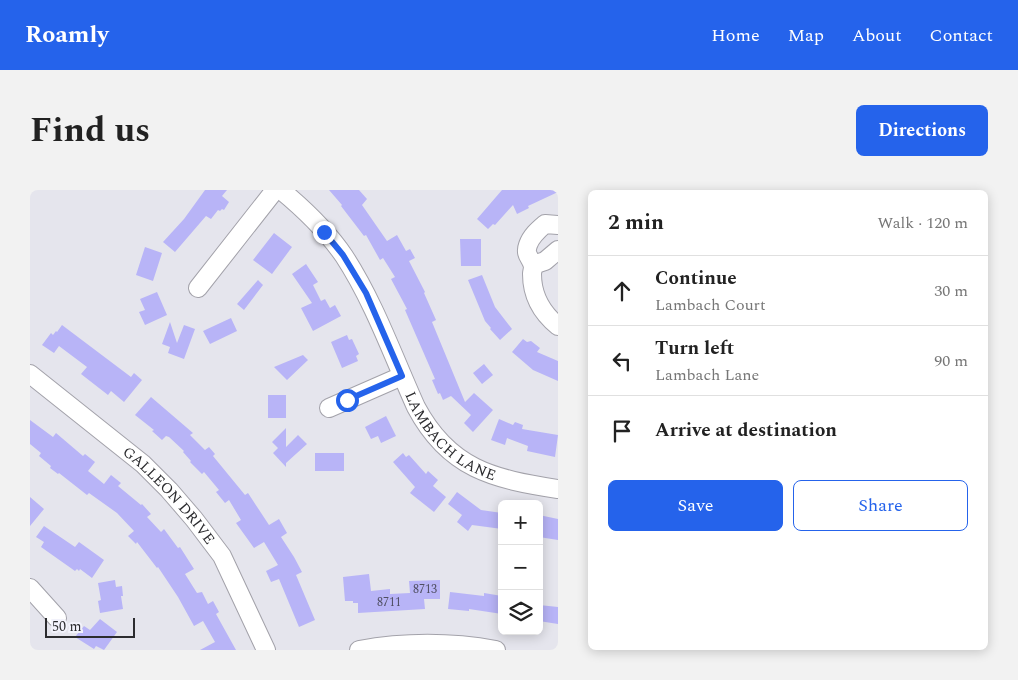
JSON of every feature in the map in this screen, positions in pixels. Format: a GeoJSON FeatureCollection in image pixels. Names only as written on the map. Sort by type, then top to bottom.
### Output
{"type":"FeatureCollection","features":[{"type":"Feature","properties":{"kind":"street"},"geometry":{"type":"LineString","coordinates":[[198,288],[275,190]]}},
{"type":"Feature","properties":{"kind":"street","name":"LAMBACH LANE"},"geometry":{"type":"LineString","coordinates":[[281,190],[314,220],[343,255],[366,293],[425,425],[460,459],[484,473],[507,480],[558,489]]}},
{"type":"Feature","properties":{"kind":"street"},"geometry":{"type":"LineString","coordinates":[[558,226],[545,224],[532,236],[527,247],[527,256],[533,265],[533,283],[537,299],[543,310],[558,326]]}},
{"type":"Feature","properties":{"kind":"street"},"geometry":{"type":"LineString","coordinates":[[533,265],[545,261],[558,250]]}},
{"type":"Feature","properties":{"kind":"street","name":"GALLEON DRIVE"},"geometry":{"type":"LineString","coordinates":[[30,374],[143,464],[194,519],[222,556],[266,650]]}},
{"type":"Feature","properties":{"kind":"street"},"geometry":{"type":"LineString","coordinates":[[329,408],[402,376]]}},
{"type":"Feature","properties":{"kind":"street"},"geometry":{"type":"LineString","coordinates":[[30,588],[57,618]]}},
{"type":"Feature","properties":{"kind":"street"},"geometry":{"type":"LineString","coordinates":[[359,650],[399,645],[452,648],[475,646],[496,650]]}},
{"type":"Feature","properties":{"kind":"building"},"geometry":{"type":"Polygon","coordinates":[[[205,190],[227,190],[222,196],[229,202],[224,210],[218,210],[211,219],[206,216],[175,252],[163,242],[184,219],[205,190]]]}},
{"type":"Feature","properties":{"kind":"building"},"geometry":{"type":"Polygon","coordinates":[[[329,190],[359,190],[367,199],[362,205],[387,241],[397,235],[406,251],[410,249],[415,258],[409,261],[425,292],[436,320],[432,322],[465,402],[474,393],[493,410],[473,432],[464,423],[471,415],[451,396],[443,400],[440,393],[438,394],[432,380],[435,379],[405,310],[407,309],[391,279],[395,277],[383,258],[380,260],[366,235],[364,236],[329,190]]]}},
{"type":"Feature","properties":{"kind":"building"},"geometry":{"type":"Polygon","coordinates":[[[502,190],[558,190],[558,192],[528,206],[529,208],[517,214],[513,205],[495,225],[493,224],[488,229],[477,219],[502,190]]]}},
{"type":"Feature","properties":{"kind":"building"},"geometry":{"type":"Polygon","coordinates":[[[274,233],[292,247],[272,274],[253,260],[274,233]]]}},
{"type":"Feature","properties":{"kind":"building"},"geometry":{"type":"Polygon","coordinates":[[[460,239],[481,239],[481,266],[461,266],[460,239]]]}},
{"type":"Feature","properties":{"kind":"building"},"geometry":{"type":"Polygon","coordinates":[[[145,247],[162,253],[153,281],[136,275],[145,247]]]}},
{"type":"Feature","properties":{"kind":"building"},"geometry":{"type":"Polygon","coordinates":[[[306,264],[318,282],[313,285],[321,301],[325,299],[330,308],[335,305],[341,316],[313,331],[301,308],[312,303],[292,274],[306,264]]]}},
{"type":"Feature","properties":{"kind":"building"},"geometry":{"type":"Polygon","coordinates":[[[482,275],[495,307],[512,329],[500,340],[485,321],[468,280],[482,275]]]}},
{"type":"Feature","properties":{"kind":"building"},"geometry":{"type":"Polygon","coordinates":[[[258,280],[263,285],[244,310],[237,304],[258,280]]]}},
{"type":"Feature","properties":{"kind":"building"},"geometry":{"type":"Polygon","coordinates":[[[157,292],[167,315],[145,325],[139,312],[145,310],[140,299],[157,292]]]}},
{"type":"Feature","properties":{"kind":"building"},"geometry":{"type":"Polygon","coordinates":[[[231,318],[237,331],[210,344],[203,331],[231,318]]]}},
{"type":"Feature","properties":{"kind":"building"},"geometry":{"type":"Polygon","coordinates":[[[170,322],[177,343],[184,325],[195,329],[184,359],[168,353],[170,347],[162,344],[170,322]]]}},
{"type":"Feature","properties":{"kind":"building"},"geometry":{"type":"Polygon","coordinates":[[[62,325],[131,377],[134,373],[142,380],[124,402],[111,391],[108,395],[81,374],[87,367],[59,346],[54,353],[42,345],[51,333],[53,335],[62,325]]]}},
{"type":"Feature","properties":{"kind":"building"},"geometry":{"type":"Polygon","coordinates":[[[347,335],[349,340],[352,339],[359,354],[356,356],[358,361],[342,368],[331,342],[347,335]]]}},
{"type":"Feature","properties":{"kind":"building"},"geometry":{"type":"Polygon","coordinates":[[[523,339],[527,342],[531,341],[540,348],[537,352],[558,361],[558,381],[533,370],[512,352],[523,339]]]}},
{"type":"Feature","properties":{"kind":"building"},"geometry":{"type":"Polygon","coordinates":[[[303,355],[308,360],[287,380],[274,367],[303,355]]]}},
{"type":"Feature","properties":{"kind":"building"},"geometry":{"type":"Polygon","coordinates":[[[484,364],[493,375],[482,384],[473,373],[484,364]]]}},
{"type":"Feature","properties":{"kind":"building"},"geometry":{"type":"Polygon","coordinates":[[[268,395],[286,395],[286,418],[268,418],[268,395]]]}},
{"type":"Feature","properties":{"kind":"building"},"geometry":{"type":"Polygon","coordinates":[[[151,397],[193,433],[190,435],[205,450],[209,447],[215,454],[213,456],[245,495],[248,493],[269,525],[279,519],[287,533],[281,537],[302,572],[296,575],[315,620],[299,627],[279,579],[271,582],[266,571],[278,565],[264,542],[254,548],[236,523],[241,520],[229,500],[225,503],[216,492],[219,490],[204,472],[202,474],[190,462],[184,451],[169,437],[166,436],[162,440],[152,431],[154,430],[135,415],[151,397]]]}},
{"type":"Feature","properties":{"kind":"building"},"geometry":{"type":"Polygon","coordinates":[[[386,416],[396,436],[381,443],[378,436],[371,439],[365,427],[386,416]]]}},
{"type":"Feature","properties":{"kind":"building"},"geometry":{"type":"Polygon","coordinates":[[[499,419],[513,425],[515,422],[523,425],[522,429],[558,435],[555,457],[527,451],[528,446],[507,438],[505,445],[491,440],[499,419]]]}},
{"type":"Feature","properties":{"kind":"building"},"geometry":{"type":"Polygon","coordinates":[[[30,420],[53,437],[56,433],[83,456],[85,454],[95,462],[88,471],[104,484],[111,475],[121,483],[118,486],[142,504],[151,514],[147,517],[161,532],[164,529],[178,548],[180,547],[194,569],[185,574],[197,593],[202,592],[208,604],[213,601],[219,612],[216,614],[236,650],[200,650],[215,642],[203,621],[194,626],[158,567],[137,542],[136,544],[128,536],[134,531],[117,513],[89,493],[87,495],[58,474],[39,456],[41,453],[30,444],[30,420]]]}},
{"type":"Feature","properties":{"kind":"building"},"geometry":{"type":"Polygon","coordinates":[[[286,428],[286,447],[298,435],[307,444],[286,463],[286,467],[273,453],[278,448],[272,442],[286,428]]]}},
{"type":"Feature","properties":{"kind":"building"},"geometry":{"type":"Polygon","coordinates":[[[315,453],[344,453],[344,471],[315,471],[315,453]]]}},
{"type":"Feature","properties":{"kind":"building"},"geometry":{"type":"Polygon","coordinates":[[[403,453],[406,457],[409,455],[426,474],[428,471],[438,480],[433,486],[446,497],[434,512],[410,493],[415,487],[393,462],[403,453]]]}},
{"type":"Feature","properties":{"kind":"building"},"geometry":{"type":"Polygon","coordinates":[[[457,492],[481,510],[498,512],[498,528],[472,525],[468,531],[457,522],[462,515],[448,504],[457,492]]]}},
{"type":"Feature","properties":{"kind":"building"},"geometry":{"type":"Polygon","coordinates":[[[30,497],[44,509],[30,526],[30,497]]]}},
{"type":"Feature","properties":{"kind":"building"},"geometry":{"type":"Polygon","coordinates":[[[543,516],[558,519],[558,540],[543,538],[543,516]]]}},
{"type":"Feature","properties":{"kind":"building"},"geometry":{"type":"Polygon","coordinates":[[[44,526],[75,547],[79,542],[104,560],[92,578],[80,569],[75,571],[41,547],[44,542],[36,537],[44,526]]]}},
{"type":"Feature","properties":{"kind":"building"},"geometry":{"type":"Polygon","coordinates":[[[369,574],[371,591],[390,589],[390,594],[410,593],[409,581],[440,580],[440,599],[424,599],[425,609],[358,613],[358,603],[345,601],[343,577],[369,574]]]}},
{"type":"Feature","properties":{"kind":"building"},"geometry":{"type":"Polygon","coordinates":[[[115,580],[116,587],[122,586],[123,609],[100,613],[98,601],[101,600],[98,583],[115,580]]]}},
{"type":"Feature","properties":{"kind":"building"},"geometry":{"type":"Polygon","coordinates":[[[450,592],[484,596],[484,593],[498,595],[498,613],[469,609],[469,611],[448,609],[450,592]]]}},
{"type":"Feature","properties":{"kind":"building"},"geometry":{"type":"Polygon","coordinates":[[[543,605],[558,607],[558,624],[543,622],[543,605]]]}},
{"type":"Feature","properties":{"kind":"building"},"geometry":{"type":"Polygon","coordinates":[[[100,619],[117,632],[104,650],[96,646],[94,649],[75,637],[84,626],[90,630],[100,619]]]}},
{"type":"Feature","properties":{"kind":"route"},"geometry":{"type":"LineString","coordinates":[[324,232],[343,255],[366,293],[402,376],[347,400]]}}]}
